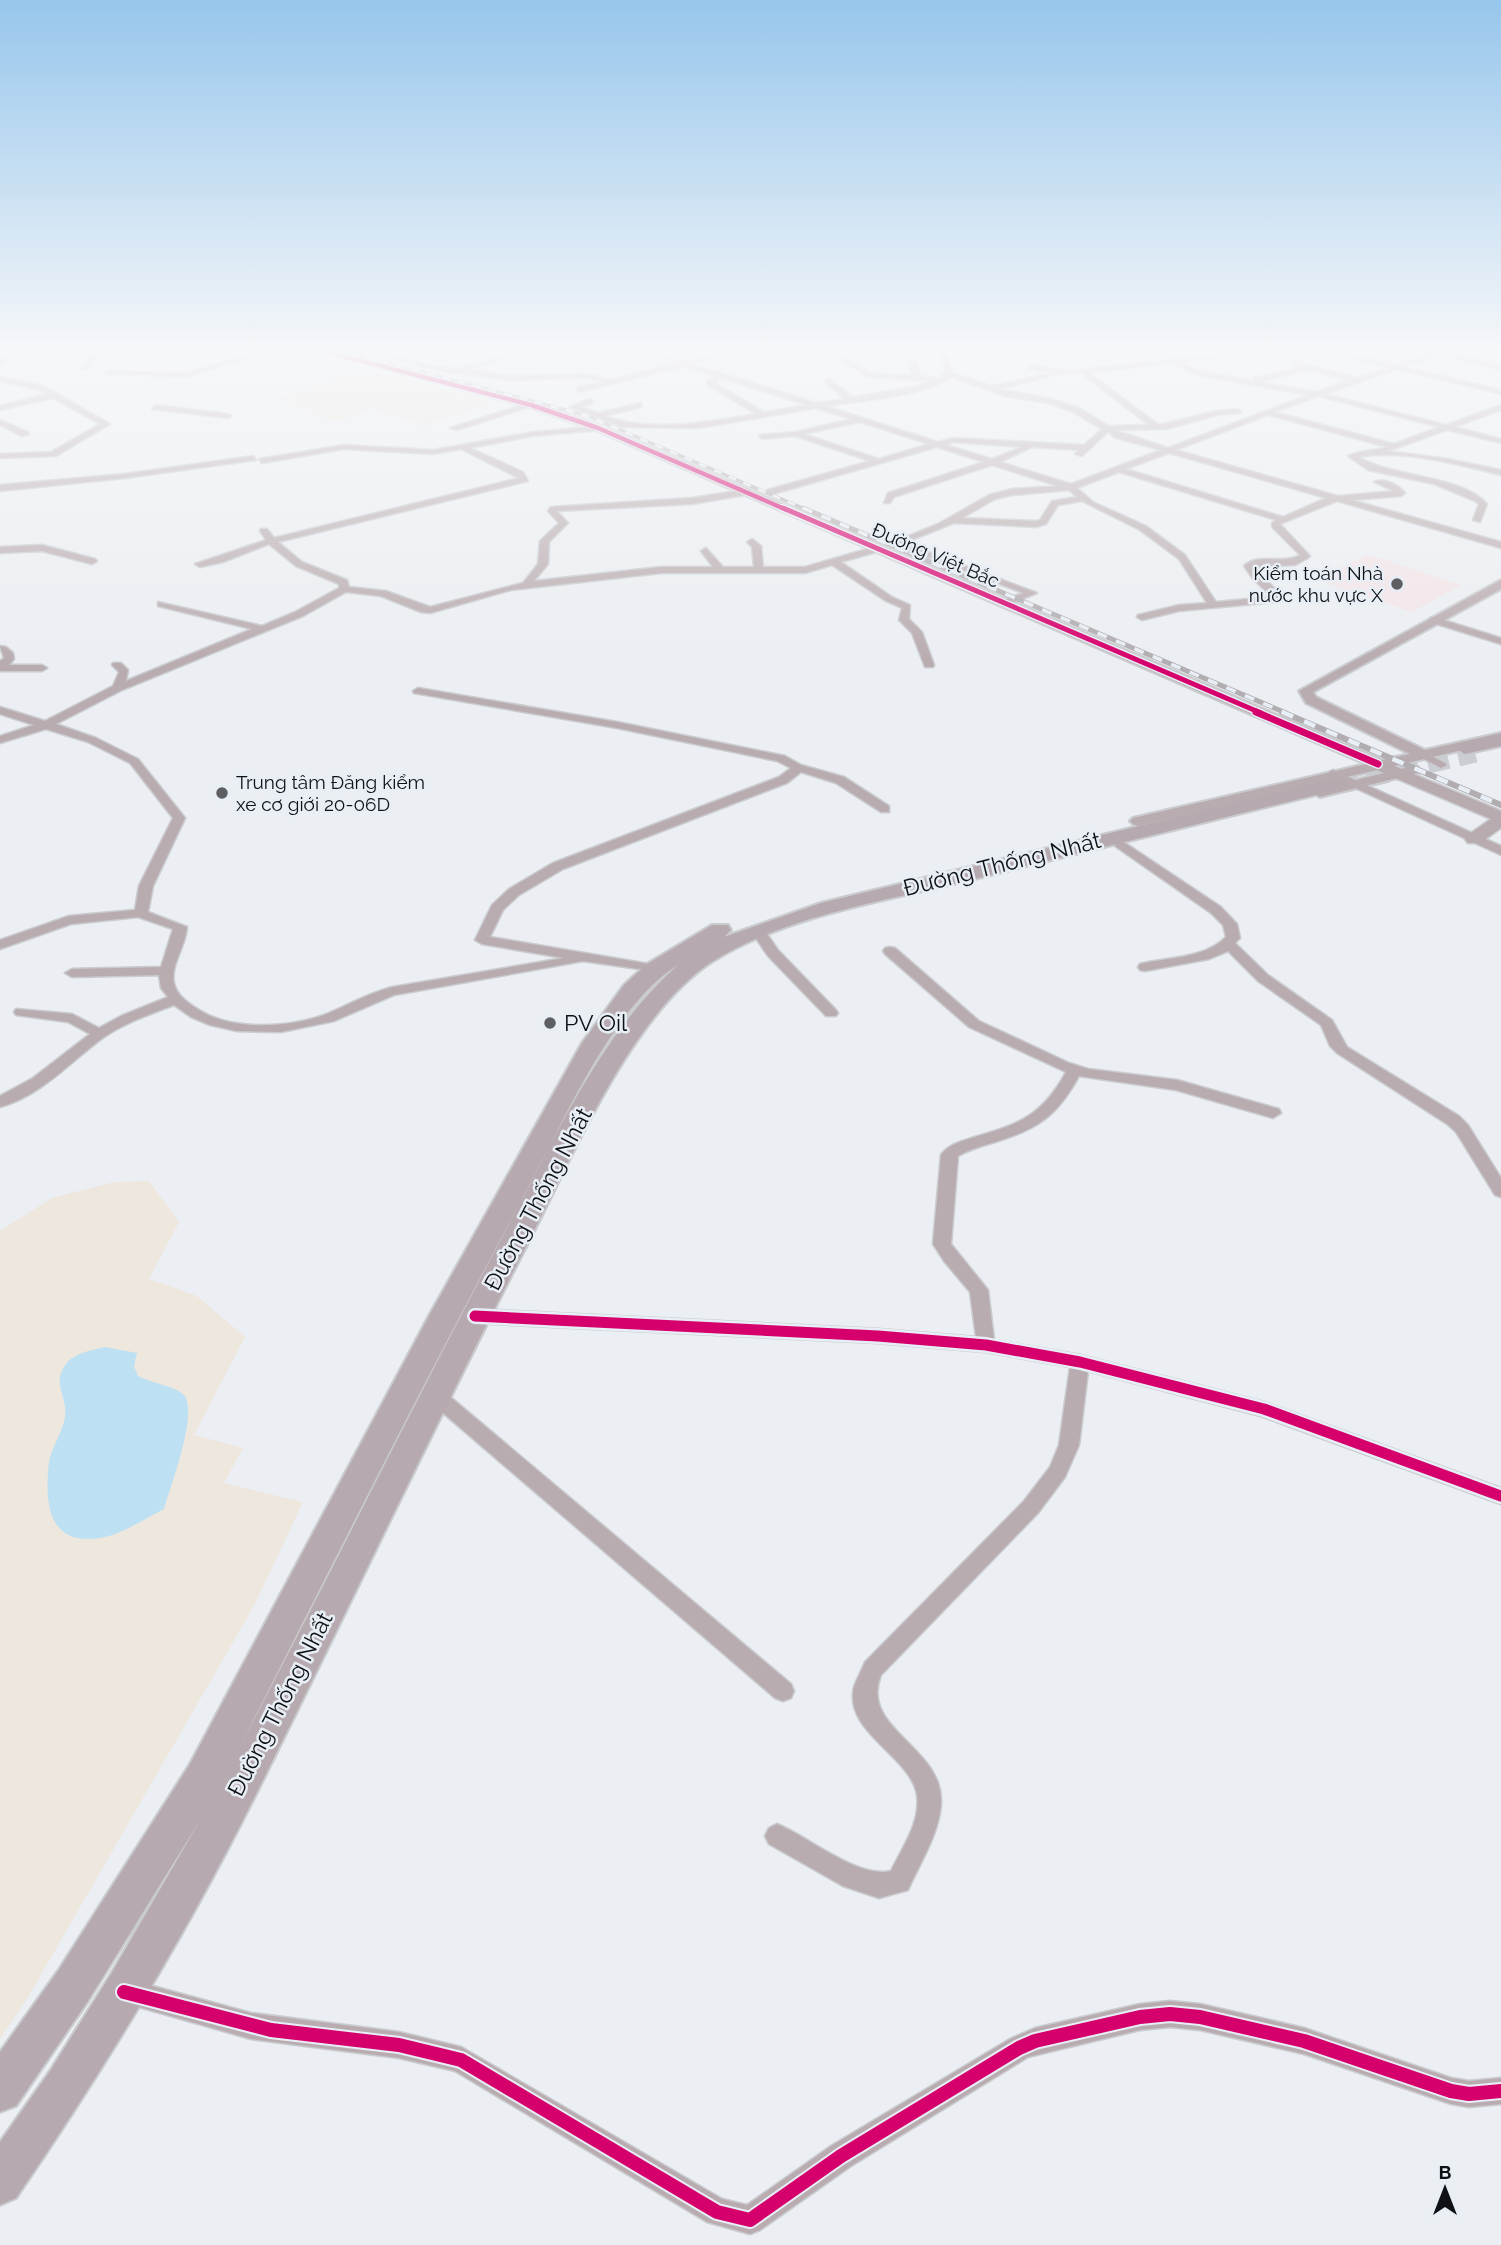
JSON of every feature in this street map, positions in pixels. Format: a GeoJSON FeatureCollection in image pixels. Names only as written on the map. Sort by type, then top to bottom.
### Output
{"type":"FeatureCollection","features":[{"type":"Feature","properties":{"kind":"highway"},"geometry":{"type":"LineString","coordinates":[[1501,738],[1470,750],[1501,749]]}},
{"type":"Feature","properties":{"kind":"highway","name":"Đường Thống Nhất"},"geometry":{"type":"LineString","coordinates":[[667,972],[758,931],[874,896],[1338,781]]}},
{"type":"Feature","properties":{"kind":"highway","name":"Đường Thống Nhất"},"geometry":{"type":"LineString","coordinates":[[0,2090],[128,1901],[204,1777],[460,1315],[648,1010],[667,972],[717,931],[783,905],[859,885],[1135,831]]}},
{"type":"Feature","properties":{"kind":"highway","name":"Đường Thống Nhất"},"geometry":{"type":"LineString","coordinates":[[0,2182],[31,2139],[182,1895],[435,1395],[460,1315]]}},
{"type":"Feature","properties":{"kind":"main road","name":"Đường Việt Bắc"},"geometry":{"type":"LineString","coordinates":[[1378,764],[1501,819]]}},
{"type":"Feature","properties":{"kind":"main road"},"geometry":{"type":"LineString","coordinates":[[1474,839],[1501,819]]}},
{"type":"Feature","properties":{"kind":"street"},"geometry":{"type":"LineString","coordinates":[[0,456],[54,453]]}},
{"type":"Feature","properties":{"kind":"street"},"geometry":{"type":"LineString","coordinates":[[0,488],[125,476],[302,453]]}},
{"type":"Feature","properties":{"kind":"street"},"geometry":{"type":"LineString","coordinates":[[200,564],[271,541],[525,479],[475,453]]}},
{"type":"Feature","properties":{"kind":"street","name":"Đường Việt Bắc"},"geometry":{"type":"LineString","coordinates":[[663,453],[877,549],[1378,764]]}},
{"type":"Feature","properties":{"kind":"street"},"geometry":{"type":"LineString","coordinates":[[853,453],[878,461]]}},
{"type":"Feature","properties":{"kind":"street"},"geometry":{"type":"LineString","coordinates":[[770,492],[904,453]]}},
{"type":"Feature","properties":{"kind":"street"},"geometry":{"type":"LineString","coordinates":[[964,453],[1071,487],[1093,506],[1143,528],[1182,557],[1213,604]]}},
{"type":"Feature","properties":{"kind":"street"},"geometry":{"type":"LineString","coordinates":[[887,502],[891,495],[1014,453]]}},
{"type":"Feature","properties":{"kind":"street"},"geometry":{"type":"LineString","coordinates":[[1004,603],[1032,593],[896,542],[954,520],[992,497],[1012,492],[1071,487],[1164,453]]}},
{"type":"Feature","properties":{"kind":"street"},"geometry":{"type":"LineString","coordinates":[[1180,453],[1331,499],[1501,545]]}},
{"type":"Feature","properties":{"kind":"street"},"geometry":{"type":"LineString","coordinates":[[1477,520],[1483,504],[1478,499],[1436,482],[1371,468],[1352,456],[1359,453],[1400,455],[1486,468],[1501,473]]}},
{"type":"Feature","properties":{"kind":"street"},"geometry":{"type":"LineString","coordinates":[[1486,468],[1501,461]]}},
{"type":"Feature","properties":{"kind":"street"},"geometry":{"type":"LineString","coordinates":[[1118,470],[1282,519]]}},
{"type":"Feature","properties":{"kind":"street"},"geometry":{"type":"LineString","coordinates":[[1142,617],[1179,608],[1272,600],[1277,596],[1256,577],[1249,566],[1295,562],[1305,556],[1293,541],[1276,527],[1276,523],[1331,499],[1401,493],[1396,488],[1378,482]]}},
{"type":"Feature","properties":{"kind":"street"},"geometry":{"type":"LineString","coordinates":[[526,585],[543,564],[545,541],[564,523],[552,511],[554,509],[692,501],[748,492]]}},
{"type":"Feature","properties":{"kind":"street"},"geometry":{"type":"LineString","coordinates":[[954,520],[1036,524],[1043,522],[1055,503],[1084,498]]}},
{"type":"Feature","properties":{"kind":"street"},"geometry":{"type":"LineString","coordinates":[[264,531],[279,552],[304,567],[344,582],[344,589]]}},
{"type":"Feature","properties":{"kind":"street"},"geometry":{"type":"LineString","coordinates":[[752,542],[756,546],[759,571]]}},
{"type":"Feature","properties":{"kind":"street"},"geometry":{"type":"LineString","coordinates":[[0,550],[42,548],[92,561]]}},
{"type":"Feature","properties":{"kind":"street"},"geometry":{"type":"LineString","coordinates":[[0,740],[48,724],[118,688],[264,629],[344,589],[383,593],[424,610],[495,589],[643,571],[805,570],[877,549]]}},
{"type":"Feature","properties":{"kind":"street"},"geometry":{"type":"LineString","coordinates":[[706,551],[720,570]]}},
{"type":"Feature","properties":{"kind":"street"},"geometry":{"type":"LineString","coordinates":[[834,562],[889,599],[907,607],[904,620],[917,632],[929,665]]}},
{"type":"Feature","properties":{"kind":"street"},"geometry":{"type":"LineString","coordinates":[[1441,765],[1311,700],[1306,691],[1501,584]]}},
{"type":"Feature","properties":{"kind":"street"},"geometry":{"type":"LineString","coordinates":[[161,604],[264,629]]}},
{"type":"Feature","properties":{"kind":"street"},"geometry":{"type":"LineString","coordinates":[[1434,620],[1501,641]]}},
{"type":"Feature","properties":{"kind":"street"},"geometry":{"type":"LineString","coordinates":[[0,667],[9,659],[8,653],[2,649]]}},
{"type":"Feature","properties":{"kind":"street"},"geometry":{"type":"LineString","coordinates":[[117,666],[124,672],[118,688]]}},
{"type":"Feature","properties":{"kind":"street"},"geometry":{"type":"LineString","coordinates":[[0,667],[42,668]]}},
{"type":"Feature","properties":{"kind":"street"},"geometry":{"type":"LineString","coordinates":[[418,691],[781,758],[797,767],[841,780],[885,809]]}},
{"type":"Feature","properties":{"kind":"street"},"geometry":{"type":"LineString","coordinates":[[0,710],[92,740],[134,761],[179,818],[146,886],[141,913]]}},
{"type":"Feature","properties":{"kind":"street"},"geometry":{"type":"LineString","coordinates":[[1338,781],[1378,764],[1501,738]]}},
{"type":"Feature","properties":{"kind":"street"},"geometry":{"type":"LineString","coordinates":[[1338,781],[1441,765],[1501,749]]}},
{"type":"Feature","properties":{"kind":"street"},"geometry":{"type":"LineString","coordinates":[[667,972],[482,940],[498,908],[514,892],[558,866],[783,780],[795,774],[797,767]]}},
{"type":"Feature","properties":{"kind":"street"},"geometry":{"type":"LineString","coordinates":[[1338,781],[1501,851]]}},
{"type":"Feature","properties":{"kind":"street"},"geometry":{"type":"LineString","coordinates":[[1135,831],[1223,916],[1232,930],[1233,938],[1209,955],[1145,967]]}},
{"type":"Feature","properties":{"kind":"street"},"geometry":{"type":"LineString","coordinates":[[0,945],[69,920],[141,913],[180,927],[167,985],[177,999],[205,1020],[218,1024],[284,1029],[328,1018],[389,992],[590,957]]}},
{"type":"Feature","properties":{"kind":"street"},"geometry":{"type":"LineString","coordinates":[[758,931],[773,953],[831,1013]]}},
{"type":"Feature","properties":{"kind":"street"},"geometry":{"type":"LineString","coordinates":[[1228,944],[1263,978],[1327,1023],[1337,1046],[1342,1050],[1453,1120],[1462,1129],[1501,1191]]}},
{"type":"Feature","properties":{"kind":"street"},"geometry":{"type":"LineString","coordinates":[[890,951],[974,1024],[1074,1070],[1177,1085],[1273,1113]]}},
{"type":"Feature","properties":{"kind":"street"},"geometry":{"type":"LineString","coordinates":[[72,973],[168,971]]}},
{"type":"Feature","properties":{"kind":"street"},"geometry":{"type":"LineString","coordinates":[[0,1102],[25,1091],[121,1021],[177,999]]}},
{"type":"Feature","properties":{"kind":"street"},"geometry":{"type":"LineString","coordinates":[[22,1012],[72,1018],[100,1034]]}},
{"type":"Feature","properties":{"kind":"street"},"geometry":{"type":"LineString","coordinates":[[986,1345],[979,1290],[950,1258],[942,1244],[949,1155],[965,1146],[1024,1128],[1038,1120],[1061,1097],[1074,1070]]}},
{"type":"Feature","properties":{"kind":"street"},"geometry":{"type":"LineString","coordinates":[[460,1315],[878,1336],[986,1345],[1080,1362],[1264,1409],[1501,1496]]}},
{"type":"Feature","properties":{"kind":"street"},"geometry":{"type":"LineString","coordinates":[[778,1836],[852,1877],[879,1886],[899,1881],[926,1821],[929,1798],[920,1769],[871,1720],[863,1699],[864,1683],[873,1669],[1031,1507],[1058,1471],[1069,1446],[1080,1362]]}},
{"type":"Feature","properties":{"kind":"street"},"geometry":{"type":"LineString","coordinates":[[435,1395],[783,1691]]}},
{"type":"Feature","properties":{"kind":"street"},"geometry":{"type":"LineString","coordinates":[[124,1992],[268,2029],[435,2050],[461,2060],[717,2212],[750,2220],[842,2157],[1018,2048],[1140,2017],[1170,2014],[1200,2017],[1304,2041],[1451,2091],[1469,2094],[1501,2091]]}},
{"type":"Feature","properties":{"kind":"shaded area"},"geometry":{"type":"Polygon","coordinates":[[[1368,554],[1461,585],[1412,612],[1316,580],[1368,554]]]}},
{"type":"Feature","properties":{"kind":"shaded area"},"geometry":{"type":"Polygon","coordinates":[[[149,1181],[179,1222],[149,1279],[197,1296],[245,1337],[194,1435],[243,1448],[224,1483],[303,1502],[255,1604],[27,1999],[0,2039],[0,1231],[52,1198],[114,1182],[149,1181]]]}},
{"type":"Feature","properties":{"kind":"water"},"geometry":{"type":"Polygon","coordinates":[[[105,1347],[137,1353],[134,1366],[138,1376],[183,1394],[188,1416],[182,1449],[164,1509],[120,1532],[86,1539],[72,1537],[61,1530],[54,1520],[48,1494],[49,1462],[65,1416],[60,1384],[62,1371],[74,1357],[105,1347]]]}},
{"type":"Feature","properties":{"kind":"tunnel"},"geometry":{"type":"LineString","coordinates":[[1337,784],[1475,752]]}},
{"type":"Feature","properties":{"kind":"railway"},"geometry":{"type":"LineString","coordinates":[[674,453],[807,510]]}},
{"type":"Feature","properties":{"kind":"railway"},"geometry":{"type":"LineString","coordinates":[[803,508],[1286,713]]}},
{"type":"Feature","properties":{"kind":"railway"},"geometry":{"type":"LineString","coordinates":[[1282,712],[1501,805]]}},
{"type":"Feature","properties":{"kind":"cycle path"},"geometry":{"type":"LineString","coordinates":[[655,453],[1378,764]]}},
{"type":"Feature","properties":{"kind":"cycle path"},"geometry":{"type":"LineString","coordinates":[[475,1316],[878,1336],[986,1345],[1080,1362],[1264,1409],[1501,1496]]}},
{"type":"Feature","properties":{"kind":"cycle path"},"geometry":{"type":"LineString","coordinates":[[124,1992],[271,2030],[399,2045],[461,2060],[717,2212],[750,2220],[841,2156],[1019,2048],[1035,2041],[1140,2017],[1170,2014],[1200,2017],[1304,2041],[1451,2091],[1469,2094],[1501,2091]]}},
{"type":"Feature","properties":{"kind":"place","name":"Kiểm toán Nhà nước khu vực X"},"geometry":{"type":"Point","coordinates":[1397,584]}},
{"type":"Feature","properties":{"kind":"place","name":"Trung tâm Đăng kiểm xe cơ giới 20-06D"},"geometry":{"type":"Point","coordinates":[222,793]}},
{"type":"Feature","properties":{"kind":"place","name":"PV Oil"},"geometry":{"type":"Point","coordinates":[550,1023]}}]}
